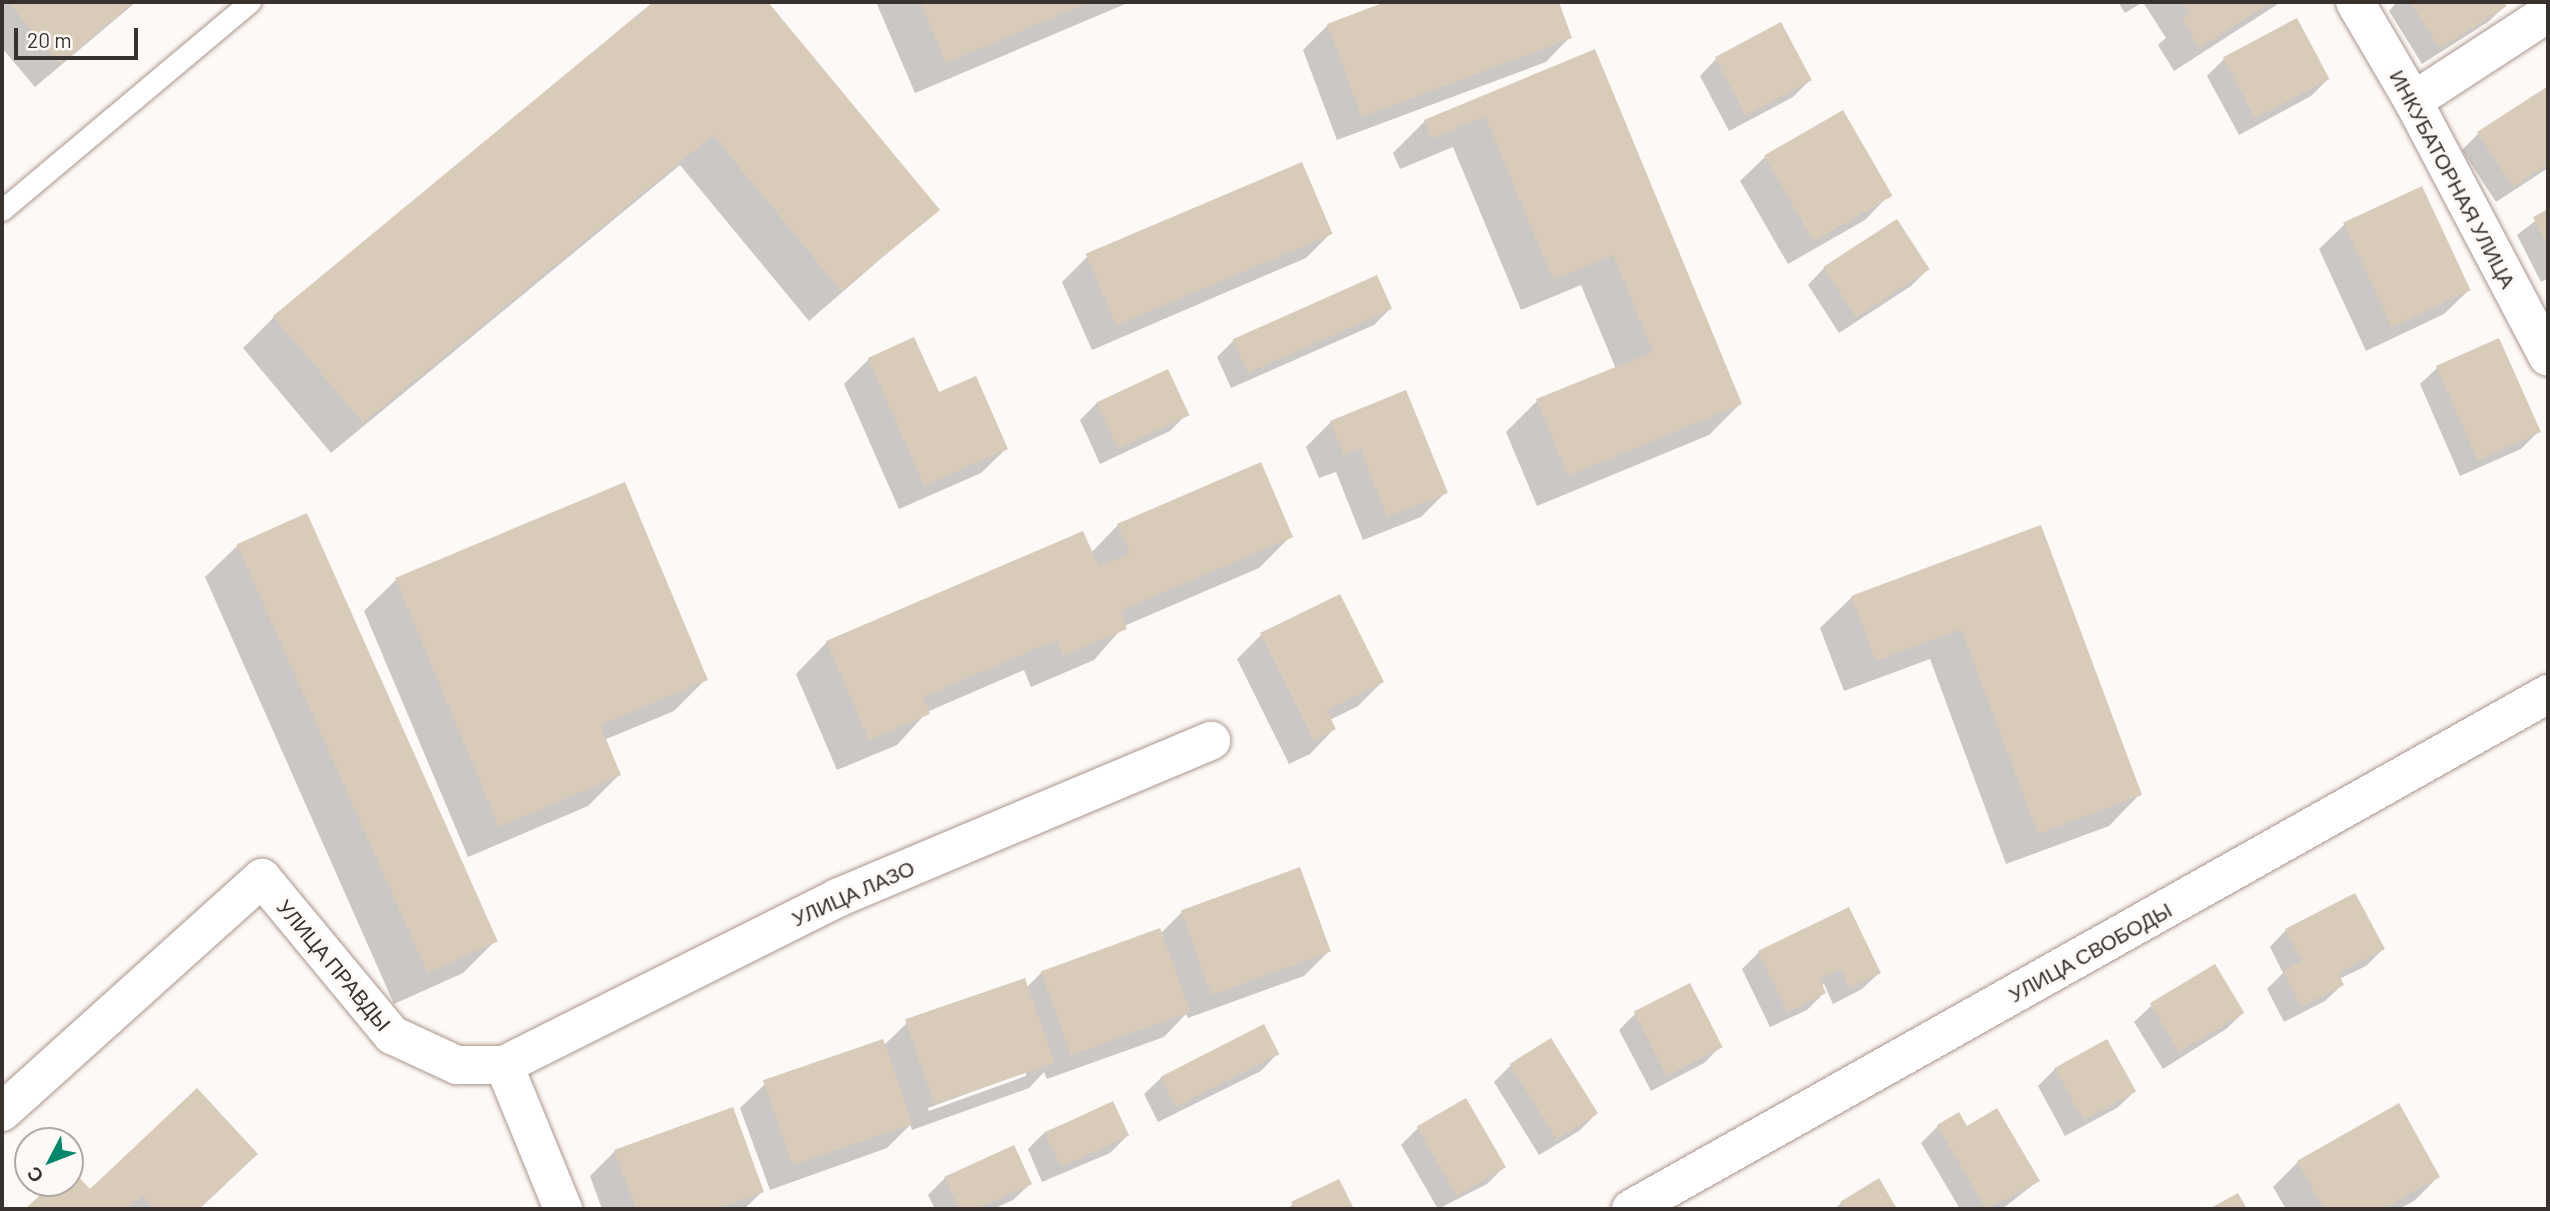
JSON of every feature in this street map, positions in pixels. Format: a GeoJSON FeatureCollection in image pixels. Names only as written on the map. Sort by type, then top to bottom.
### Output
{"type":"FeatureCollection","features":[{"type":"Feature","properties":{"kind":"street","name":"ИНКУБАТОРНАЯ УЛИЦА"},"geometry":{"type":"LineString","coordinates":[[2355,2],[2413,101],[2548,357]]}},
{"type":"Feature","properties":{"kind":"street"},"geometry":{"type":"LineString","coordinates":[[2413,101],[2548,13]]}},
{"type":"Feature","properties":{"kind":"street","name":"УЛИЦА СВОБОДЫ"},"geometry":{"type":"LineString","coordinates":[[1631,1209],[2548,694]]}},
{"type":"Feature","properties":{"kind":"street","name":"УЛИЦА ЛАЗО"},"geometry":{"type":"LineString","coordinates":[[504,1065],[837,898],[1211,741]]}},
{"type":"Feature","properties":{"kind":"street","name":"УЛИЦА ПРАВДЫ"},"geometry":{"type":"LineString","coordinates":[[2,1112],[262,878],[393,1035],[457,1065],[504,1065]]}},
{"type":"Feature","properties":{"kind":"street"},"geometry":{"type":"LineString","coordinates":[[504,1065],[563,1209]]}},
{"type":"Feature","properties":{"kind":"lane"},"geometry":{"type":"LineString","coordinates":[[2,210],[250,2]]}},
{"type":"Feature","properties":{"kind":"building"},"geometry":{"type":"Polygon","coordinates":[[[8,2],[134,2],[60,64],[8,2]]]}},
{"type":"Feature","properties":{"kind":"building"},"geometry":{"type":"Polygon","coordinates":[[[653,2],[768,2],[940,210],[841,291],[713,135],[363,423],[273,316],[653,2]]]}},
{"type":"Feature","properties":{"kind":"building"},"geometry":{"type":"Polygon","coordinates":[[[920,2],[1090,2],[946,63],[920,2]]]}},
{"type":"Feature","properties":{"kind":"building"},"geometry":{"type":"Polygon","coordinates":[[[1385,2],[1559,2],[1572,38],[1362,117],[1327,24],[1385,2]]]}},
{"type":"Feature","properties":{"kind":"building"},"geometry":{"type":"Polygon","coordinates":[[[2183,2],[2272,2],[2199,48],[2182,19],[2190,14],[2183,2]]]}},
{"type":"Feature","properties":{"kind":"building"},"geometry":{"type":"Polygon","coordinates":[[[2410,2],[2504,2],[2507,6],[2440,48],[2410,2]]]}},
{"type":"Feature","properties":{"kind":"building"},"geometry":{"type":"Polygon","coordinates":[[[2297,18],[2329,79],[2255,118],[2223,57],[2297,18]]]}},
{"type":"Feature","properties":{"kind":"building"},"geometry":{"type":"Polygon","coordinates":[[[1781,22],[1812,80],[1746,115],[1715,57],[1781,22]]]}},
{"type":"Feature","properties":{"kind":"building"},"geometry":{"type":"Polygon","coordinates":[[[1595,49],[1742,404],[1568,476],[1536,399],[1653,352],[1613,255],[1553,280],[1485,116],[1431,139],[1424,120],[1595,49]]]}},
{"type":"Feature","properties":{"kind":"building"},"geometry":{"type":"Polygon","coordinates":[[[2548,86],[2548,164],[2513,187],[2477,132],[2548,86]]]}},
{"type":"Feature","properties":{"kind":"building"},"geometry":{"type":"Polygon","coordinates":[[[1843,110],[1892,196],[1814,241],[1764,156],[1843,110]]]}},
{"type":"Feature","properties":{"kind":"building"},"geometry":{"type":"Polygon","coordinates":[[[1302,162],[1332,234],[1116,326],[1086,254],[1302,162]]]}},
{"type":"Feature","properties":{"kind":"building"},"geometry":{"type":"Polygon","coordinates":[[[2422,186],[2471,290],[2392,327],[2343,223],[2422,186]]]}},
{"type":"Feature","properties":{"kind":"building"},"geometry":{"type":"Polygon","coordinates":[[[2548,209],[2548,247],[2533,217],[2548,209]]]}},
{"type":"Feature","properties":{"kind":"building"},"geometry":{"type":"Polygon","coordinates":[[[1897,219],[1930,269],[1856,317],[1823,267],[1897,219]]]}},
{"type":"Feature","properties":{"kind":"building"},"geometry":{"type":"Polygon","coordinates":[[[1377,275],[1392,309],[1248,373],[1233,339],[1377,275]]]}},
{"type":"Feature","properties":{"kind":"building"},"geometry":{"type":"Polygon","coordinates":[[[914,337],[939,392],[976,376],[1008,449],[924,486],[868,358],[914,337]]]}},
{"type":"Feature","properties":{"kind":"building"},"geometry":{"type":"Polygon","coordinates":[[[2499,338],[2541,432],[2478,460],[2436,366],[2499,338]]]}},
{"type":"Feature","properties":{"kind":"building"},"geometry":{"type":"Polygon","coordinates":[[[1168,369],[1190,415],[1118,449],[1096,402],[1168,369]]]}},
{"type":"Feature","properties":{"kind":"building"},"geometry":{"type":"Polygon","coordinates":[[[1406,390],[1448,493],[1387,517],[1360,448],[1344,455],[1330,421],[1406,390]]]}},
{"type":"Feature","properties":{"kind":"building"},"geometry":{"type":"Polygon","coordinates":[[[1261,462],[1293,537],[1120,611],[1127,629],[1063,656],[1056,640],[923,697],[930,714],[869,740],[826,641],[1083,531],[1099,567],[1130,553],[1117,524],[1261,462]]]}},
{"type":"Feature","properties":{"kind":"building"},"geometry":{"type":"Polygon","coordinates":[[[625,482],[708,680],[600,725],[621,775],[499,827],[395,578],[625,482]]]}},
{"type":"Feature","properties":{"kind":"building"},"geometry":{"type":"Polygon","coordinates":[[[307,513],[498,941],[427,973],[237,544],[307,513]]]}},
{"type":"Feature","properties":{"kind":"building"},"geometry":{"type":"Polygon","coordinates":[[[2041,525],[2142,795],[2038,834],[1961,629],[1876,661],[1851,596],[2041,525]]]}},
{"type":"Feature","properties":{"kind":"building"},"geometry":{"type":"Polygon","coordinates":[[[1340,594],[1384,682],[1327,711],[1336,729],[1314,741],[1260,633],[1340,594]]]}},
{"type":"Feature","properties":{"kind":"building"},"geometry":{"type":"Polygon","coordinates":[[[1300,867],[1331,952],[1211,995],[1181,910],[1300,867]]]}},
{"type":"Feature","properties":{"kind":"building"},"geometry":{"type":"Polygon","coordinates":[[[2355,893],[2385,949],[2338,973],[2344,985],[2301,1007],[2283,971],[2302,961],[2285,929],[2355,893]]]}},
{"type":"Feature","properties":{"kind":"building"},"geometry":{"type":"Polygon","coordinates":[[[1849,907],[1881,973],[1850,988],[1841,969],[1820,979],[1826,993],[1787,1012],[1758,951],[1849,907]]]}},
{"type":"Feature","properties":{"kind":"building"},"geometry":{"type":"Polygon","coordinates":[[[1160,928],[1190,1012],[1071,1055],[1041,971],[1160,928]]]}},
{"type":"Feature","properties":{"kind":"building"},"geometry":{"type":"Polygon","coordinates":[[[2215,964],[2244,1013],[2179,1052],[2150,1003],[2215,964]]]}},
{"type":"Feature","properties":{"kind":"building"},"geometry":{"type":"Polygon","coordinates":[[[1025,978],[1054,1063],[934,1104],[905,1019],[1025,978]]]}},
{"type":"Feature","properties":{"kind":"building"},"geometry":{"type":"Polygon","coordinates":[[[1690,983],[1723,1047],[1667,1076],[1634,1012],[1690,983]]]}},
{"type":"Feature","properties":{"kind":"building"},"geometry":{"type":"Polygon","coordinates":[[[1264,1024],[1279,1054],[1176,1107],[1161,1077],[1264,1024]]]}},
{"type":"Feature","properties":{"kind":"building"},"geometry":{"type":"Polygon","coordinates":[[[1551,1038],[1598,1113],[1557,1139],[1509,1064],[1551,1038]]]}},
{"type":"Feature","properties":{"kind":"building"},"geometry":{"type":"Polygon","coordinates":[[[883,1039],[912,1124],[792,1165],[763,1080],[883,1039]]]}},
{"type":"Feature","properties":{"kind":"building"},"geometry":{"type":"Polygon","coordinates":[[[2107,1039],[2136,1091],[2084,1121],[2055,1068],[2107,1039]]]}},
{"type":"Feature","properties":{"kind":"building"},"geometry":{"type":"Polygon","coordinates":[[[197,1088],[258,1154],[199,1209],[154,1209],[142,1196],[127,1209],[25,1209],[38,1197],[84,1197],[84,1183],[90,1189],[197,1088]]]}},
{"type":"Feature","properties":{"kind":"building"},"geometry":{"type":"Polygon","coordinates":[[[1466,1098],[1506,1167],[1457,1196],[1417,1126],[1466,1098]]]}},
{"type":"Feature","properties":{"kind":"building"},"geometry":{"type":"Polygon","coordinates":[[[1113,1101],[1129,1135],[1061,1167],[1045,1133],[1113,1101]]]}},
{"type":"Feature","properties":{"kind":"building"},"geometry":{"type":"Polygon","coordinates":[[[2399,1103],[2440,1177],[2383,1209],[2324,1209],[2297,1161],[2399,1103]]]}},
{"type":"Feature","properties":{"kind":"building"},"geometry":{"type":"Polygon","coordinates":[[[733,1107],[764,1192],[716,1209],[636,1209],[614,1150],[733,1107]]]}},
{"type":"Feature","properties":{"kind":"building"},"geometry":{"type":"Polygon","coordinates":[[[1997,1108],[2040,1181],[1986,1209],[1937,1125],[1959,1112],[1967,1126],[1997,1108]]]}},
{"type":"Feature","properties":{"kind":"building"},"geometry":{"type":"Polygon","coordinates":[[[1014,1145],[1032,1184],[976,1209],[959,1209],[944,1177],[1014,1145]]]}},
{"type":"Feature","properties":{"kind":"building"},"geometry":{"type":"Polygon","coordinates":[[[1879,1178],[1897,1209],[1845,1209],[1840,1202],[1879,1178]]]}},
{"type":"Feature","properties":{"kind":"building"},"geometry":{"type":"Polygon","coordinates":[[[1339,1179],[1354,1209],[1295,1209],[1291,1202],[1339,1179]]]}},
{"type":"Feature","properties":{"kind":"building"},"geometry":{"type":"Polygon","coordinates":[[[2238,1193],[2247,1209],[2209,1209],[2238,1193]]]}}]}
